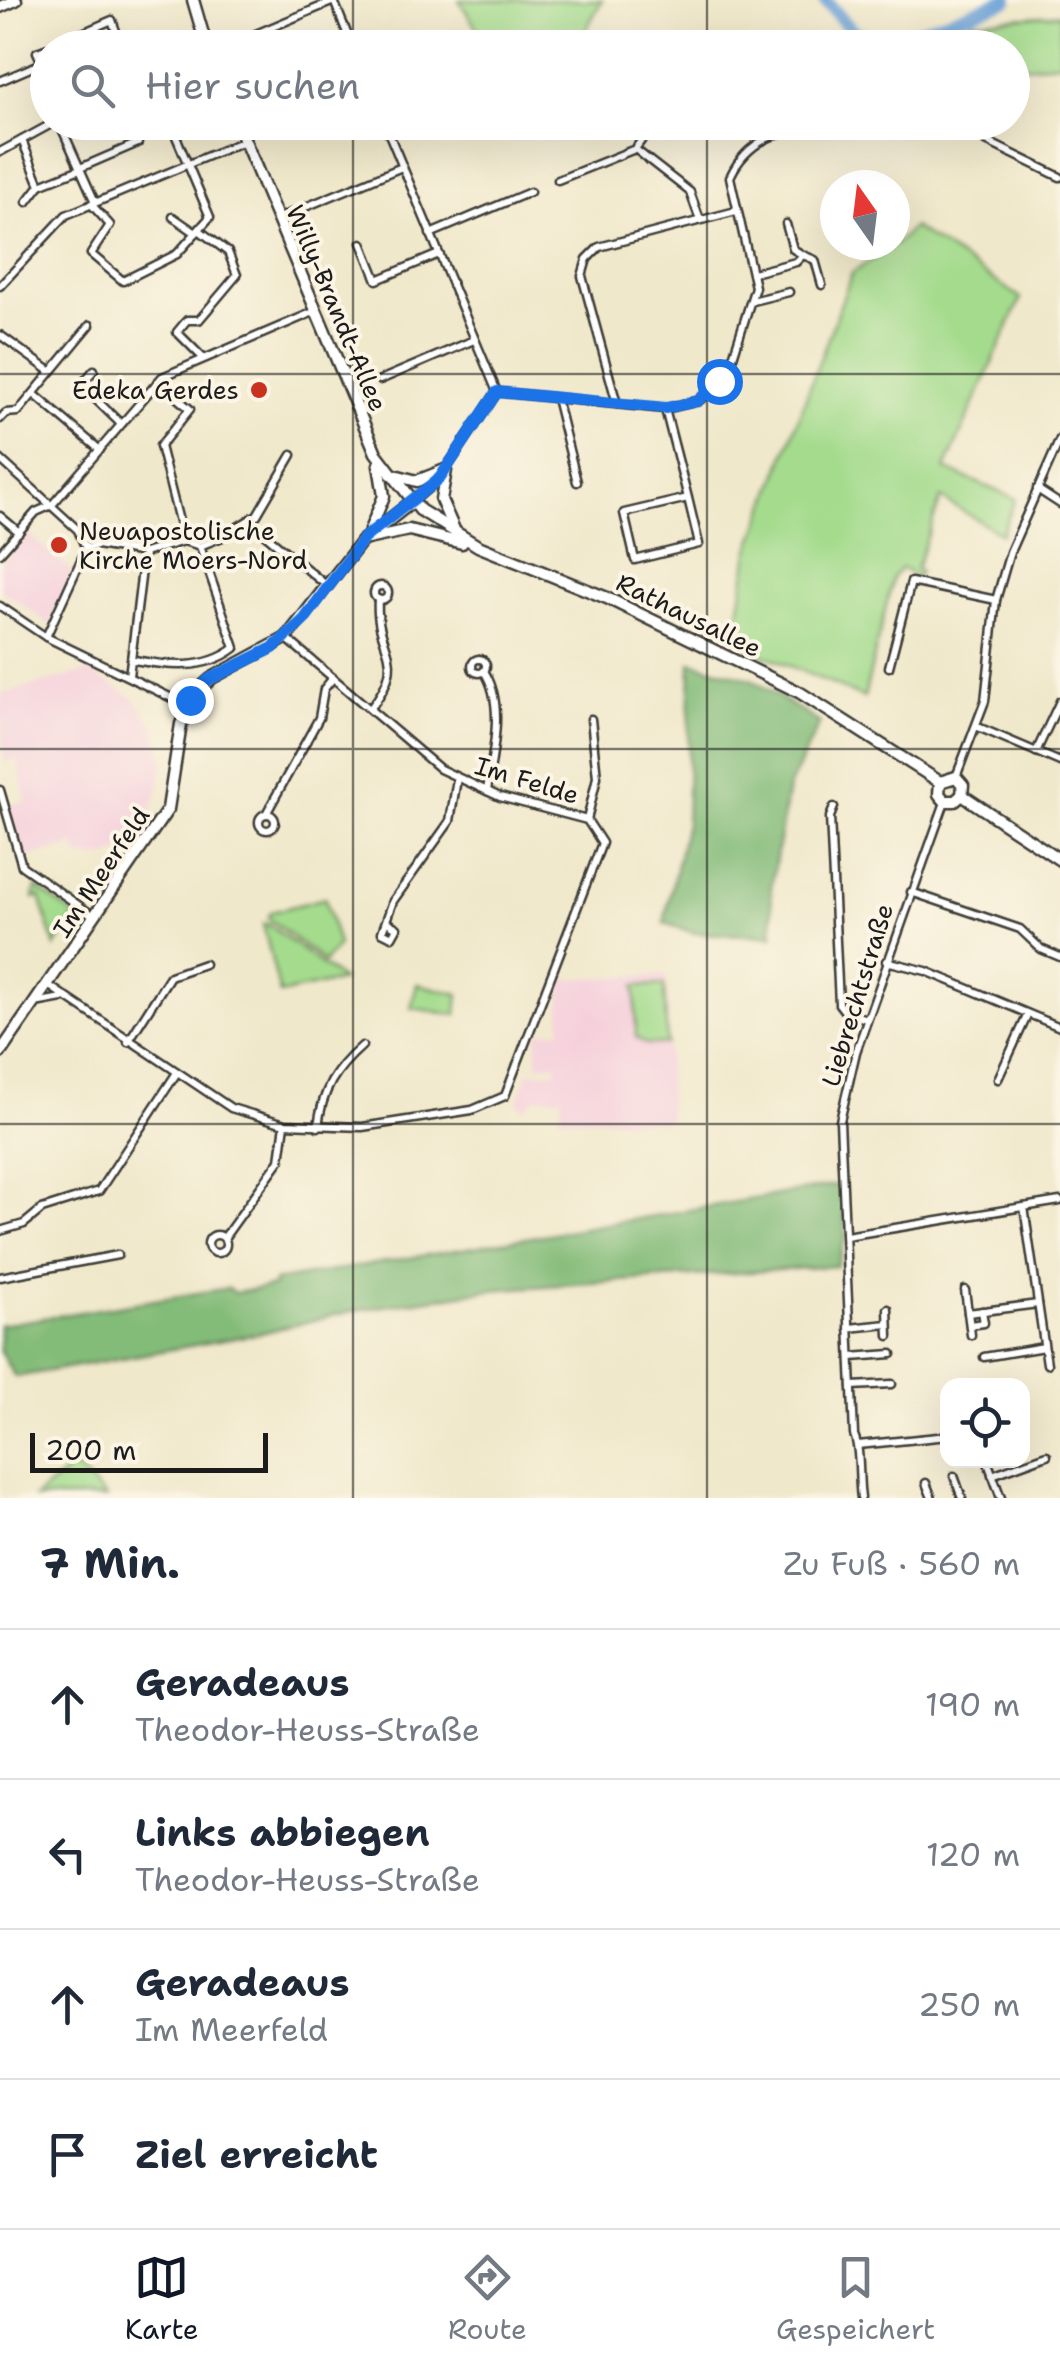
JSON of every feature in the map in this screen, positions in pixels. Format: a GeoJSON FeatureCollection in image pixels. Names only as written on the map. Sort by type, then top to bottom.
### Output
{"type":"FeatureCollection","features":[{"type":"Feature","properties":{"kind":"street"},"geometry":{"type":"LineString","coordinates":[[0,7],[16,0]]}},
{"type":"Feature","properties":{"kind":"street"},"geometry":{"type":"LineString","coordinates":[[192,0],[201,30]]}},
{"type":"Feature","properties":{"kind":"street"},"geometry":{"type":"LineString","coordinates":[[265,30],[333,0],[346,30]]}},
{"type":"Feature","properties":{"kind":"street"},"geometry":{"type":"LineString","coordinates":[[89,30],[112,20],[116,30]]}},
{"type":"Feature","properties":{"kind":"street"},"geometry":{"type":"LineString","coordinates":[[0,81],[30,68]]}},
{"type":"Feature","properties":{"kind":"street"},"geometry":{"type":"LineString","coordinates":[[0,152],[30,136]]}},
{"type":"Feature","properties":{"kind":"street"},"geometry":{"type":"LineString","coordinates":[[22,140],[40,185]]}},
{"type":"Feature","properties":{"kind":"street"},"geometry":{"type":"LineString","coordinates":[[66,140],[93,203],[110,225],[91,254],[128,282],[177,254],[210,217],[178,140]]}},
{"type":"Feature","properties":{"kind":"street"},"geometry":{"type":"LineString","coordinates":[[27,202],[40,185],[138,143],[137,140]]}},
{"type":"Feature","properties":{"kind":"street"},"geometry":{"type":"LineString","coordinates":[[0,286],[60,219],[244,140]]}},
{"type":"Feature","properties":{"kind":"street","name":"Willy-Brandt-Allee"},"geometry":{"type":"LineString","coordinates":[[244,140],[376,453],[412,502]]}},
{"type":"Feature","properties":{"kind":"street"},"geometry":{"type":"LineString","coordinates":[[391,140],[497,392]]}},
{"type":"Feature","properties":{"kind":"street"},"geometry":{"type":"LineString","coordinates":[[558,180],[635,149],[642,140]]}},
{"type":"Feature","properties":{"kind":"street"},"geometry":{"type":"LineString","coordinates":[[364,538],[446,470],[487,400],[497,392],[666,408],[698,401],[710,393],[733,356],[752,301],[753,273],[730,177],[749,148],[764,140]]}},
{"type":"Feature","properties":{"kind":"street"},"geometry":{"type":"LineString","coordinates":[[984,140],[1060,176]]}},
{"type":"Feature","properties":{"kind":"street"},"geometry":{"type":"LineString","coordinates":[[635,149],[690,192],[700,220]]}},
{"type":"Feature","properties":{"kind":"street"},"geometry":{"type":"LineString","coordinates":[[278,219],[402,166]]}},
{"type":"Feature","properties":{"kind":"street"},"geometry":{"type":"LineString","coordinates":[[430,234],[530,192]]}},
{"type":"Feature","properties":{"kind":"street"},"geometry":{"type":"LineString","coordinates":[[617,404],[582,276],[587,258],[599,248],[736,210]]}},
{"type":"Feature","properties":{"kind":"street"},"geometry":{"type":"LineString","coordinates":[[173,217],[228,252],[237,275],[199,320],[187,320],[177,332],[203,358]]}},
{"type":"Feature","properties":{"kind":"street"},"geometry":{"type":"LineString","coordinates":[[786,224],[793,249],[815,260],[822,285]]}},
{"type":"Feature","properties":{"kind":"street"},"geometry":{"type":"LineString","coordinates":[[362,243],[377,280],[438,254]]}},
{"type":"Feature","properties":{"kind":"street"},"geometry":{"type":"LineString","coordinates":[[753,273],[796,262],[803,255]]}},
{"type":"Feature","properties":{"kind":"street"},"geometry":{"type":"LineString","coordinates":[[752,301],[789,292]]}},
{"type":"Feature","properties":{"kind":"street"},"geometry":{"type":"LineString","coordinates":[[0,553],[36,512],[52,505],[158,382],[203,358],[316,311]]}},
{"type":"Feature","properties":{"kind":"street"},"geometry":{"type":"LineString","coordinates":[[0,419],[6,413],[18,412],[90,325]]}},
{"type":"Feature","properties":{"kind":"street"},"geometry":{"type":"LineString","coordinates":[[0,335],[50,371]]}},
{"type":"Feature","properties":{"kind":"street"},"geometry":{"type":"LineString","coordinates":[[380,380],[474,340]]}},
{"type":"Feature","properties":{"kind":"street"},"geometry":{"type":"LineString","coordinates":[[94,370],[81,385],[121,424]]}},
{"type":"Feature","properties":{"kind":"street"},"geometry":{"type":"LineString","coordinates":[[158,382],[190,410],[160,446],[184,542]]}},
{"type":"Feature","properties":{"kind":"street"},"geometry":{"type":"LineString","coordinates":[[34,394],[100,450]]}},
{"type":"Feature","properties":{"kind":"street"},"geometry":{"type":"LineString","coordinates":[[556,398],[577,482]]}},
{"type":"Feature","properties":{"kind":"street"},"geometry":{"type":"LineString","coordinates":[[666,408],[688,498],[699,544],[635,560],[624,513],[688,498]]}},
{"type":"Feature","properties":{"kind":"street"},"geometry":{"type":"LineString","coordinates":[[956,778],[978,727],[996,600],[1021,521],[1060,440]]}},
{"type":"Feature","properties":{"kind":"street"},"geometry":{"type":"LineString","coordinates":[[0,606],[46,638],[186,705],[212,678],[286,638],[328,587],[364,538],[384,496],[376,453]]}},
{"type":"Feature","properties":{"kind":"street"},"geometry":{"type":"LineString","coordinates":[[46,638],[86,549],[97,545],[144,553],[184,542],[200,546],[250,522],[292,455]]}},
{"type":"Feature","properties":{"kind":"street"},"geometry":{"type":"LineString","coordinates":[[1,463],[78,530],[86,549]]}},
{"type":"Feature","properties":{"kind":"street"},"geometry":{"type":"LineString","coordinates":[[388,472],[417,482],[446,470]]}},
{"type":"Feature","properties":{"kind":"street"},"geometry":{"type":"LineString","coordinates":[[446,470],[441,503],[456,535]]}},
{"type":"Feature","properties":{"kind":"street"},"geometry":{"type":"LineString","coordinates":[[1038,488],[1060,504]]}},
{"type":"Feature","properties":{"kind":"street","name":"Rathausallee"},"geometry":{"type":"LineString","coordinates":[[412,502],[456,535],[478,546],[608,598],[799,692],[940,782]]}},
{"type":"Feature","properties":{"kind":"street"},"geometry":{"type":"LineString","coordinates":[[0,516],[18,532]]}},
{"type":"Feature","properties":{"kind":"street"},"geometry":{"type":"LineString","coordinates":[[250,522],[328,587]]}},
{"type":"Feature","properties":{"kind":"street"},"geometry":{"type":"LineString","coordinates":[[364,538],[408,530],[478,546]]}},
{"type":"Feature","properties":{"kind":"street"},"geometry":{"type":"LineString","coordinates":[[134,660],[169,666],[198,664],[235,648],[200,546]]}},
{"type":"Feature","properties":{"kind":"street"},"geometry":{"type":"LineString","coordinates":[[129,676],[134,660],[144,553]]}},
{"type":"Feature","properties":{"kind":"street"},"geometry":{"type":"LineString","coordinates":[[889,667],[911,582],[996,600]]}},
{"type":"Feature","properties":{"kind":"street"},"geometry":{"type":"LineString","coordinates":[[370,710],[384,692],[392,667],[378,599]]}},
{"type":"Feature","properties":{"kind":"street","name":"Im Felde"},"geometry":{"type":"LineString","coordinates":[[48,985],[231,1108],[285,1124],[362,1128],[490,1105],[505,1096],[531,1021],[598,862],[602,843],[587,820],[457,779],[286,638]]}},
{"type":"Feature","properties":{"kind":"street"},"geometry":{"type":"LineString","coordinates":[[484,671],[492,683],[497,716],[487,791]]}},
{"type":"Feature","properties":{"kind":"street"},"geometry":{"type":"LineString","coordinates":[[266,814],[319,718],[324,689],[333,678]]}},
{"type":"Feature","properties":{"kind":"street"},"geometry":{"type":"LineString","coordinates":[[1036,752],[1060,701]]}},
{"type":"Feature","properties":{"kind":"street","name":"Im Meerfeld"},"geometry":{"type":"LineString","coordinates":[[0,1053],[171,802],[186,705]]}},
{"type":"Feature","properties":{"kind":"street"},"geometry":{"type":"LineString","coordinates":[[587,820],[597,777],[590,719]]}},
{"type":"Feature","properties":{"kind":"street"},"geometry":{"type":"LineString","coordinates":[[978,727],[1060,762]]}},
{"type":"Feature","properties":{"kind":"street"},"geometry":{"type":"LineString","coordinates":[[956,778],[963,785],[962,795],[955,801],[945,801],[938,791],[940,782],[956,778]]}},
{"type":"Feature","properties":{"kind":"street"},"geometry":{"type":"LineString","coordinates":[[388,922],[393,901],[450,821],[457,779]]}},
{"type":"Feature","properties":{"kind":"street"},"geometry":{"type":"LineString","coordinates":[[0,790],[22,866],[95,916]]}},
{"type":"Feature","properties":{"kind":"street"},"geometry":{"type":"LineString","coordinates":[[962,795],[1060,860]]}},
{"type":"Feature","properties":{"kind":"street","name":"Liebrechtstraße"},"geometry":{"type":"LineString","coordinates":[[861,1498],[854,1436],[840,1120],[886,960],[945,801]]}},
{"type":"Feature","properties":{"kind":"street"},"geometry":{"type":"LineString","coordinates":[[834,807],[830,816],[839,1004],[846,1013],[867,1019]]}},
{"type":"Feature","properties":{"kind":"street"},"geometry":{"type":"LineString","coordinates":[[910,892],[1020,929],[1041,950],[1060,957]]}},
{"type":"Feature","properties":{"kind":"street"},"geometry":{"type":"LineString","coordinates":[[886,960],[926,971],[1060,1026]]}},
{"type":"Feature","properties":{"kind":"street"},"geometry":{"type":"LineString","coordinates":[[128,1042],[170,976],[204,964]]}},
{"type":"Feature","properties":{"kind":"street"},"geometry":{"type":"LineString","coordinates":[[35,1003],[63,998]]}},
{"type":"Feature","properties":{"kind":"street"},"geometry":{"type":"LineString","coordinates":[[998,1079],[1028,1014]]}},
{"type":"Feature","properties":{"kind":"street"},"geometry":{"type":"LineString","coordinates":[[0,1029],[11,1037]]}},
{"type":"Feature","properties":{"kind":"street"},"geometry":{"type":"LineString","coordinates":[[318,1126],[322,1096],[330,1079],[362,1046]]}},
{"type":"Feature","properties":{"kind":"street"},"geometry":{"type":"LineString","coordinates":[[0,1231],[24,1224],[42,1209],[99,1190],[176,1074]]}},
{"type":"Feature","properties":{"kind":"street"},"geometry":{"type":"LineString","coordinates":[[224,1238],[280,1160],[285,1124]]}},
{"type":"Feature","properties":{"kind":"street"},"geometry":{"type":"LineString","coordinates":[[846,1236],[1060,1202]]}},
{"type":"Feature","properties":{"kind":"street"},"geometry":{"type":"LineString","coordinates":[[1024,1207],[1046,1364]]}},
{"type":"Feature","properties":{"kind":"street"},"geometry":{"type":"LineString","coordinates":[[0,1277],[118,1255]]}},
{"type":"Feature","properties":{"kind":"street"},"geometry":{"type":"LineString","coordinates":[[965,1290],[971,1335]]}},
{"type":"Feature","properties":{"kind":"street"},"geometry":{"type":"LineString","coordinates":[[968,1313],[1038,1304]]}},
{"type":"Feature","properties":{"kind":"street"},"geometry":{"type":"LineString","coordinates":[[888,1309],[890,1336]]}},
{"type":"Feature","properties":{"kind":"street"},"geometry":{"type":"LineString","coordinates":[[970,1325],[984,1323],[982,1311]]}},
{"type":"Feature","properties":{"kind":"street"},"geometry":{"type":"LineString","coordinates":[[849,1328],[888,1324]]}},
{"type":"Feature","properties":{"kind":"street"},"geometry":{"type":"LineString","coordinates":[[984,1357],[1044,1348]]}},
{"type":"Feature","properties":{"kind":"street"},"geometry":{"type":"LineString","coordinates":[[851,1357],[892,1354]]}},
{"type":"Feature","properties":{"kind":"street"},"geometry":{"type":"LineString","coordinates":[[852,1386],[892,1384]]}},
{"type":"Feature","properties":{"kind":"street"},"geometry":{"type":"LineString","coordinates":[[858,1445],[940,1437]]}},
{"type":"Feature","properties":{"kind":"street"},"geometry":{"type":"LineString","coordinates":[[992,1475],[1047,1455]]}},
{"type":"Feature","properties":{"kind":"street"},"geometry":{"type":"LineString","coordinates":[[990,1468],[1001,1498]]}},
{"type":"Feature","properties":{"kind":"street"},"geometry":{"type":"LineString","coordinates":[[954,1476],[962,1498]]}},
{"type":"Feature","properties":{"kind":"street"},"geometry":{"type":"LineString","coordinates":[[926,1483],[932,1498]]}},
{"type":"Feature","properties":{"kind":"shaded area"},"geometry":{"type":"Polygon","coordinates":[[[27,533],[73,572],[50,624],[0,589],[0,564],[27,533]]]}},
{"type":"Feature","properties":{"kind":"shaded area"},"geometry":{"type":"Polygon","coordinates":[[[89,671],[134,698],[154,726],[164,763],[155,802],[128,843],[109,857],[79,857],[74,845],[20,859],[5,806],[27,801],[17,759],[4,762],[0,694],[89,671]]]}},
{"type":"Feature","properties":{"kind":"shaded area"},"geometry":{"type":"Polygon","coordinates":[[[666,975],[669,1122],[560,1117],[562,1097],[536,1097],[524,1109],[517,1102],[528,1073],[557,1071],[556,1064],[537,1064],[537,1032],[561,1030],[561,979],[666,975]]]}},
{"type":"Feature","properties":{"kind":"green space"},"geometry":{"type":"Polygon","coordinates":[[[459,0],[602,0],[586,30],[478,30],[459,0]]]}},
{"type":"Feature","properties":{"kind":"green space"},"geometry":{"type":"Polygon","coordinates":[[[1060,14],[1060,63],[1030,66],[1030,30],[970,30],[971,22],[1060,14]]]}},
{"type":"Feature","properties":{"kind":"green space"},"geometry":{"type":"Polygon","coordinates":[[[913,227],[1021,298],[945,469],[1016,499],[1001,534],[941,498],[916,569],[920,572],[916,577],[901,568],[893,577],[864,698],[734,642],[749,552],[852,273],[872,260],[910,260],[913,227]]]}},
{"type":"Feature","properties":{"kind":"green space"},"geometry":{"type":"Polygon","coordinates":[[[691,662],[751,679],[820,723],[788,788],[771,888],[773,936],[694,933],[664,923],[686,823],[691,662]]]}},
{"type":"Feature","properties":{"kind":"green space"},"geometry":{"type":"Polygon","coordinates":[[[36,887],[76,916],[55,947],[40,897],[34,898],[36,887]]]}},
{"type":"Feature","properties":{"kind":"green space"},"geometry":{"type":"Polygon","coordinates":[[[325,898],[338,945],[324,962],[268,918],[271,912],[325,898]]]}},
{"type":"Feature","properties":{"kind":"green space"},"geometry":{"type":"Polygon","coordinates":[[[263,924],[268,924],[342,980],[280,994],[263,924]]]}},
{"type":"Feature","properties":{"kind":"green space"},"geometry":{"type":"Polygon","coordinates":[[[417,984],[459,994],[457,1015],[411,1008],[417,984]]]}},
{"type":"Feature","properties":{"kind":"green space"},"geometry":{"type":"Polygon","coordinates":[[[664,985],[667,1044],[646,1044],[636,1037],[635,986],[664,985]]]}},
{"type":"Feature","properties":{"kind":"green space"},"geometry":{"type":"Polygon","coordinates":[[[841,1184],[846,1236],[837,1266],[488,1290],[352,1311],[257,1334],[15,1377],[0,1352],[0,1325],[228,1288],[234,1293],[274,1286],[274,1281],[841,1184]]]}},
{"type":"Feature","properties":{"kind":"green space"},"geometry":{"type":"Polygon","coordinates":[[[74,1466],[106,1498],[34,1498],[74,1466]]]}},
{"type":"Feature","properties":{"kind":"waterway"},"geometry":{"type":"LineString","coordinates":[[825,0],[851,30]]}},
{"type":"Feature","properties":{"kind":"waterway"},"geometry":{"type":"LineString","coordinates":[[922,30],[1007,0]]}},
{"type":"Feature","properties":{"kind":"place","name":"Edeka Gerdes"},"geometry":{"type":"Point","coordinates":[259,390]}},
{"type":"Feature","properties":{"kind":"place","name":"Neuapostolische Kirche Moers-Nord"},"geometry":{"type":"Point","coordinates":[59,545]}},
{"type":"Feature","properties":{"kind":"route"},"geometry":{"type":"LineString","coordinates":[[190,700],[208,680],[273,648],[304,620],[364,538],[440,478],[487,400],[497,392],[666,408],[698,401],[719,381]]}}]}
